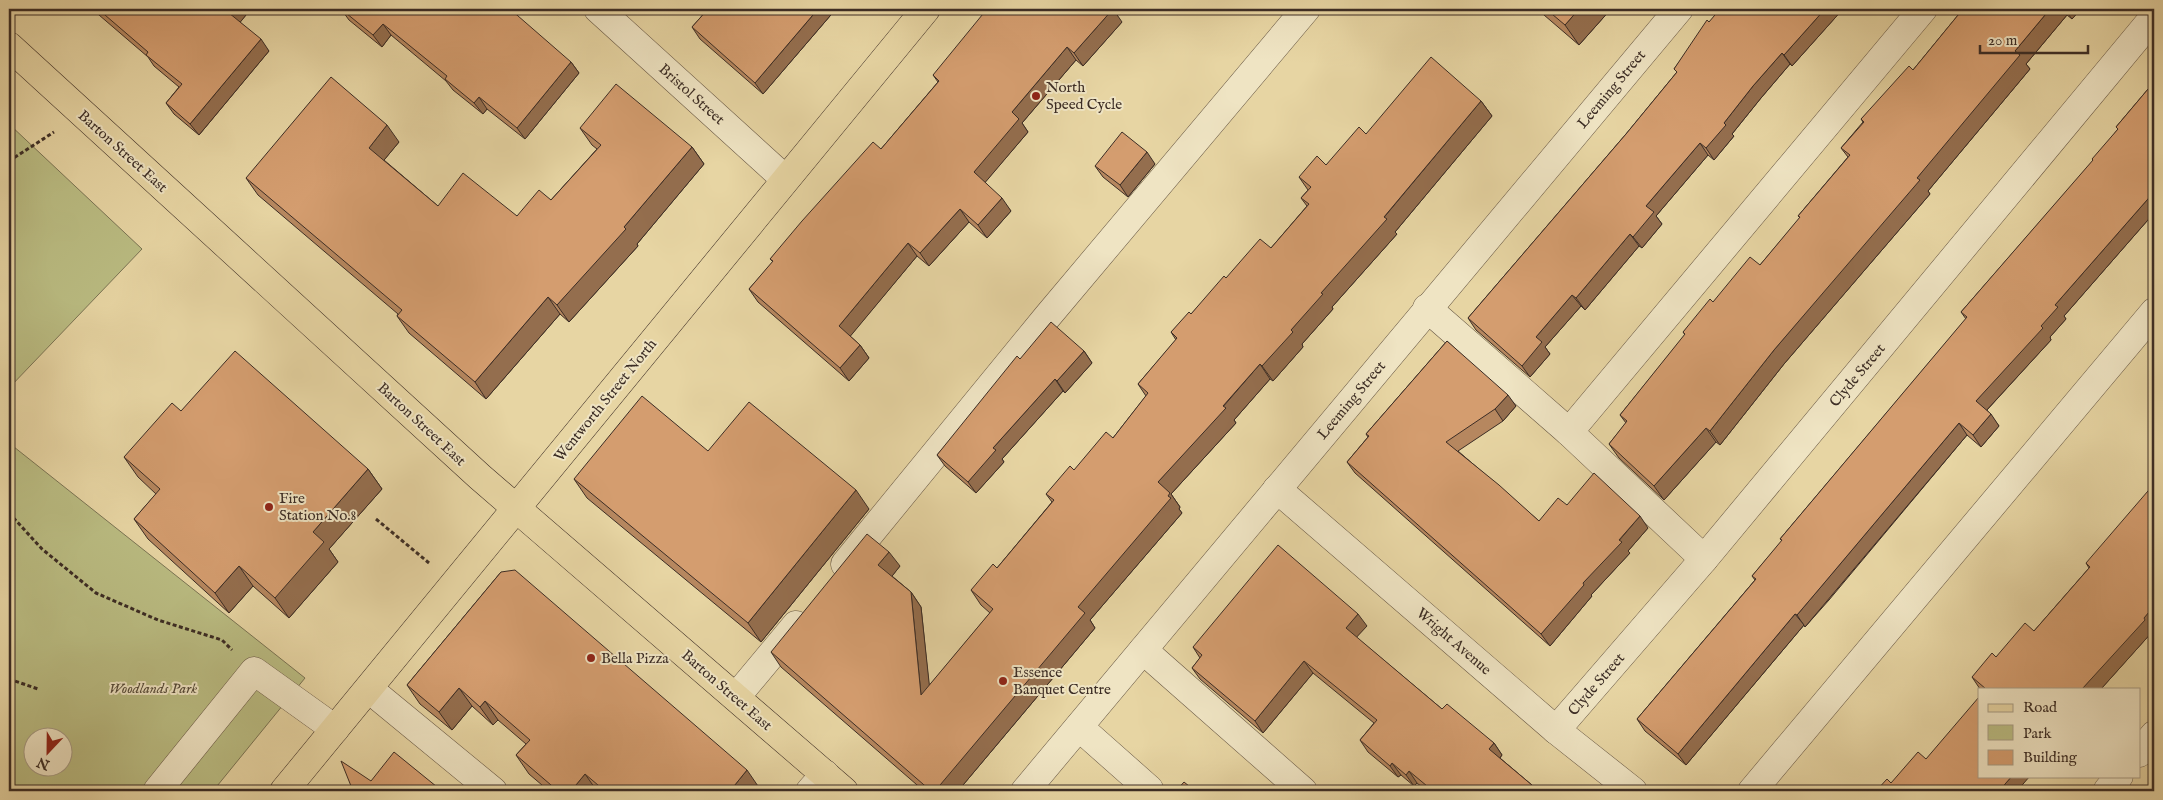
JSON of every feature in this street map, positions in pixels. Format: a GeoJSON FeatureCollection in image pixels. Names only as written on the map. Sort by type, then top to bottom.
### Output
{"type":"FeatureCollection","features":[{"type":"Feature","properties":{"kind":"main road","name":"Wentworth Street North"},"geometry":{"type":"LineString","coordinates":[[284,791],[785,178],[926,9]]}},
{"type":"Feature","properties":{"kind":"main road","name":"Barton Street East"},"geometry":{"type":"LineString","coordinates":[[9,46],[82,115],[480,478],[736,697],[826,785]]}},
{"type":"Feature","properties":{"kind":"street","name":"Bristol Street"},"geometry":{"type":"LineString","coordinates":[[598,9],[785,178]]}},
{"type":"Feature","properties":{"kind":"street"},"geometry":{"type":"LineString","coordinates":[[736,697],[1047,317],[1306,9]]}},
{"type":"Feature","properties":{"kind":"street","name":"Leeming Street"},"geometry":{"type":"LineString","coordinates":[[1025,791],[1679,9]]}},
{"type":"Feature","properties":{"kind":"street"},"geometry":{"type":"LineString","coordinates":[[1569,432],[1923,9]]}},
{"type":"Feature","properties":{"kind":"street","name":"Clyde Street"},"geometry":{"type":"LineString","coordinates":[[1556,730],[1704,559],[2154,17]]}},
{"type":"Feature","properties":{"kind":"street"},"geometry":{"type":"LineString","coordinates":[[1427,308],[1569,432],[1704,559]]}},
{"type":"Feature","properties":{"kind":"street"},"geometry":{"type":"LineString","coordinates":[[1752,791],[2154,312]]}},
{"type":"Feature","properties":{"kind":"street","name":"Wright Avenue"},"geometry":{"type":"LineString","coordinates":[[1277,489],[1556,730],[1633,791]]}},
{"type":"Feature","properties":{"kind":"street"},"geometry":{"type":"LineString","coordinates":[[1144,650],[1303,791]]}},
{"type":"Feature","properties":{"kind":"street"},"geometry":{"type":"LineString","coordinates":[[157,791],[254,671],[335,729]]}},
{"type":"Feature","properties":{"kind":"street"},"geometry":{"type":"LineString","coordinates":[[369,689],[493,791]]}},
{"type":"Feature","properties":{"kind":"street"},"geometry":{"type":"LineString","coordinates":[[1079,727],[1149,789]]}},
{"type":"Feature","properties":{"kind":"street"},"geometry":{"type":"LineString","coordinates":[[2140,752],[2154,735]]}},
{"type":"Feature","properties":{"kind":"street"},"geometry":{"type":"LineString","coordinates":[[2107,791],[2118,778]]}},
{"type":"Feature","properties":{"kind":"path"},"geometry":{"type":"LineString","coordinates":[[9,161],[82,115]]}},
{"type":"Feature","properties":{"kind":"path"},"geometry":{"type":"LineString","coordinates":[[9,513],[42,549],[96,593],[158,620],[222,640],[254,671]]}},
{"type":"Feature","properties":{"kind":"path"},"geometry":{"type":"LineString","coordinates":[[376,520],[455,584]]}},
{"type":"Feature","properties":{"kind":"path"},"geometry":{"type":"LineString","coordinates":[[9,679],[38,689]]}},
{"type":"Feature","properties":{"kind":"green space"},"geometry":{"type":"Polygon","coordinates":[[[9,124],[142,249],[9,388],[9,124]]]}},
{"type":"Feature","properties":{"kind":"green space","name":"Woodlands Park"},"geometry":{"type":"Polygon","coordinates":[[[9,443],[305,678],[213,791],[9,791],[9,443]]]}},
{"type":"Feature","properties":{"kind":"building"},"geometry":{"type":"Polygon","coordinates":[[[98,9],[233,9],[229,13],[261,39],[190,124],[166,103],[182,84],[146,55],[148,52],[98,9]]]}},
{"type":"Feature","properties":{"kind":"building"},"geometry":{"type":"Polygon","coordinates":[[[341,9],[510,9],[571,62],[517,128],[479,97],[474,103],[445,79],[447,76],[383,24],[373,35],[341,9]]]}},
{"type":"Feature","properties":{"kind":"building"},"geometry":{"type":"Polygon","coordinates":[[[708,9],[818,9],[755,83],[692,27],[708,9]]]}},
{"type":"Feature","properties":{"kind":"building"},"geometry":{"type":"Polygon","coordinates":[[[987,9],[1113,9],[1074,53],[1067,47],[1012,112],[1019,119],[974,172],[1002,198],[978,225],[960,209],[920,253],[908,243],[839,326],[860,345],[840,368],[749,289],[773,261],[770,259],[802,221],[873,142],[881,149],[939,81],[933,75],[987,9]]]}},
{"type":"Feature","properties":{"kind":"building"},"geometry":{"type":"Polygon","coordinates":[[[1546,9],[1579,9],[1565,25],[1546,9]]]}},
{"type":"Feature","properties":{"kind":"building"},"geometry":{"type":"Polygon","coordinates":[[[1720,9],[1825,9],[1753,86],[1724,123],[1726,125],[1706,148],[1700,143],[1646,206],[1654,212],[1633,237],[1630,234],[1576,298],[1572,295],[1536,337],[1542,342],[1522,366],[1468,318],[1677,72],[1674,69],[1707,20],[1709,22],[1720,9]]]}},
{"type":"Feature","properties":{"kind":"building"},"geometry":{"type":"Polygon","coordinates":[[[1963,9],[2050,9],[2015,51],[2020,55],[1917,178],[1920,180],[1774,350],[1710,431],[1706,428],[1654,486],[1609,444],[1627,421],[1620,415],[1685,334],[1683,332],[1710,299],[1713,302],[1750,257],[1760,265],[1800,217],[1798,216],[1850,155],[1841,148],[1864,122],[1861,119],[1909,66],[1913,70],[1963,9]]]}},
{"type":"Feature","properties":{"kind":"building"},"geometry":{"type":"Polygon","coordinates":[[[1431,57],[1481,101],[1384,217],[1387,219],[1321,293],[1323,294],[1291,330],[1293,332],[1262,366],[1260,364],[1223,406],[1226,408],[1158,482],[1170,493],[1168,496],[1171,498],[1078,607],[1085,613],[935,791],[931,791],[771,652],[867,534],[889,552],[878,565],[911,592],[921,695],[993,609],[971,590],[993,564],[997,568],[1054,500],[1046,494],[1070,466],[1074,470],[1106,432],[1113,438],[1148,393],[1138,384],[1177,338],[1171,332],[1189,312],[1191,314],[1224,276],[1226,278],[1260,239],[1271,248],[1309,204],[1301,198],[1311,187],[1299,177],[1317,156],[1326,165],[1359,127],[1366,134],[1431,57]]]}},
{"type":"Feature","properties":{"kind":"building"},"geometry":{"type":"Polygon","coordinates":[[[331,77],[387,125],[369,148],[438,206],[463,173],[517,216],[539,190],[551,200],[601,145],[580,128],[616,84],[692,147],[624,227],[626,229],[557,305],[548,297],[475,382],[397,316],[402,310],[246,178],[331,77]]]}},
{"type":"Feature","properties":{"kind":"building"},"geometry":{"type":"Polygon","coordinates":[[[2154,82],[2154,192],[2055,305],[2058,307],[2041,326],[2043,328],[1976,401],[1991,414],[1973,435],[1959,423],[1678,754],[1637,719],[1756,579],[1752,576],[1782,540],[1780,539],[1967,317],[1961,312],[2093,160],[2118,129],[2116,127],[2154,82]]]}},
{"type":"Feature","properties":{"kind":"building"},"geometry":{"type":"Polygon","coordinates":[[[1122,132],[1147,152],[1120,185],[1095,166],[1122,132]]]}},
{"type":"Feature","properties":{"kind":"building"},"geometry":{"type":"Polygon","coordinates":[[[1051,322],[1084,351],[1057,381],[1055,379],[993,448],[996,450],[968,482],[937,455],[1017,356],[1020,359],[1051,322]]]}},
{"type":"Feature","properties":{"kind":"building"},"geometry":{"type":"Polygon","coordinates":[[[1447,341],[1508,395],[1495,409],[1446,442],[1499,485],[1539,521],[1558,498],[1567,505],[1594,473],[1640,516],[1619,540],[1622,542],[1583,583],[1584,585],[1541,634],[1347,462],[1369,436],[1366,434],[1447,341]]]}},
{"type":"Feature","properties":{"kind":"building","name":"Fire Station No.8"},"geometry":{"type":"Polygon","coordinates":[[[235,351],[368,469],[313,532],[324,542],[275,598],[239,566],[215,593],[134,519],[160,489],[124,457],[172,403],[181,411],[235,351]]]}},
{"type":"Feature","properties":{"kind":"building"},"geometry":{"type":"Polygon","coordinates":[[[642,396],[708,451],[749,402],[856,490],[748,623],[574,479],[642,396]]]}},
{"type":"Feature","properties":{"kind":"building"},"geometry":{"type":"Polygon","coordinates":[[[2154,484],[2154,606],[2144,618],[2145,620],[2083,688],[1985,688],[1972,677],[1992,653],[1996,657],[2025,623],[2034,631],[2090,567],[2086,563],[2154,484]]]}},
{"type":"Feature","properties":{"kind":"building"},"geometry":{"type":"Polygon","coordinates":[[[1278,545],[1358,614],[1346,628],[1442,709],[1447,704],[1494,743],[1489,749],[1539,791],[1433,791],[1409,771],[1406,775],[1392,763],[1390,766],[1360,740],[1377,720],[1304,661],[1255,721],[1192,668],[1202,655],[1193,647],[1278,545]]]}},
{"type":"Feature","properties":{"kind":"building"},"geometry":{"type":"Polygon","coordinates":[[[515,570],[747,770],[730,791],[605,791],[585,774],[571,791],[558,791],[516,755],[530,740],[485,701],[480,707],[459,688],[439,712],[407,685],[501,572],[515,570]]]}},
{"type":"Feature","properties":{"kind":"building"},"geometry":{"type":"Polygon","coordinates":[[[1978,698],[1978,778],[2010,778],[1999,791],[1876,791],[1887,779],[1891,783],[1918,752],[1926,759],[1978,698]]]}},
{"type":"Feature","properties":{"kind":"building"},"geometry":{"type":"Polygon","coordinates":[[[394,752],[442,791],[353,791],[341,761],[371,781],[394,752]]]}},
{"type":"Feature","properties":{"kind":"building"},"geometry":{"type":"Polygon","coordinates":[[[1184,782],[1195,791],[1176,791],[1184,782]]]}},
{"type":"Feature","properties":{"kind":"place","name":"North Speed Cycle"},"geometry":{"type":"Point","coordinates":[1036,96]}},
{"type":"Feature","properties":{"kind":"place","name":"Fire Station No.8"},"geometry":{"type":"Point","coordinates":[269,507]}},
{"type":"Feature","properties":{"kind":"place","name":"Bella Pizza"},"geometry":{"type":"Point","coordinates":[591,658]}},
{"type":"Feature","properties":{"kind":"place","name":"Essence Banquet Centre"},"geometry":{"type":"Point","coordinates":[1003,681]}}]}
